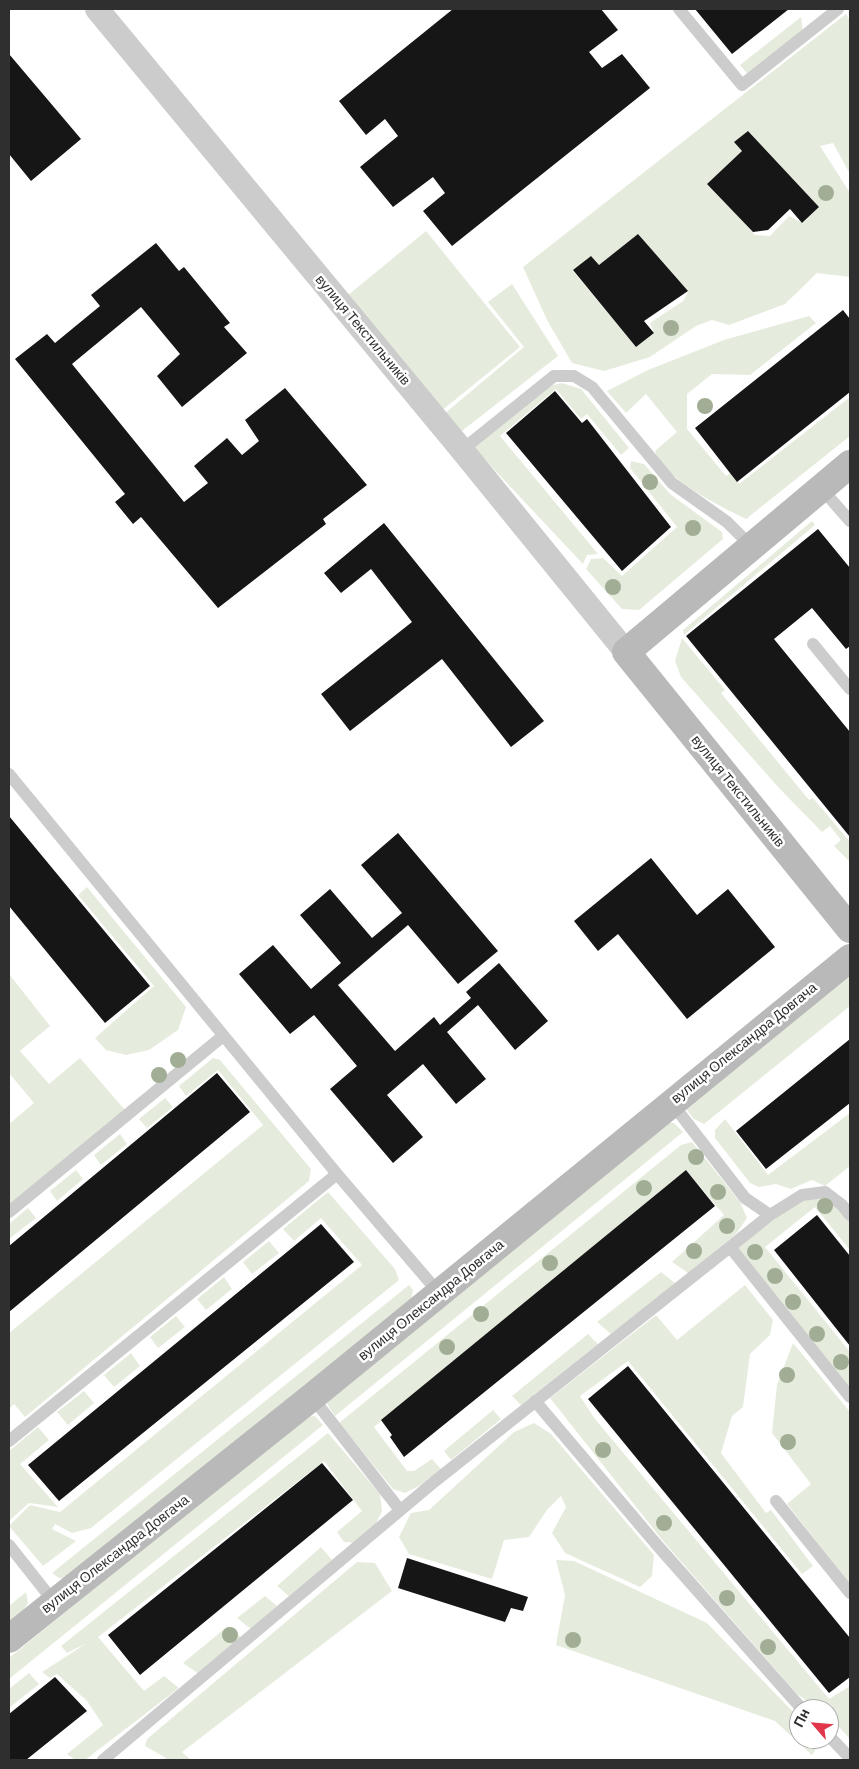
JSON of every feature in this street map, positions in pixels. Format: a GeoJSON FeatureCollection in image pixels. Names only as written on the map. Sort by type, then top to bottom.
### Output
{"type":"FeatureCollection","features":[{"type":"Feature","properties":{"kind":"street","name":"вулиця Текстильників"},"geometry":{"type":"LineString","coordinates":[[98,9],[462,450],[850,929]]}},
{"type":"Feature","properties":{"kind":"street"},"geometry":{"type":"LineString","coordinates":[[626,652],[850,464]]}},
{"type":"Feature","properties":{"kind":"street","name":"вулиця Олександра Довгача"},"geometry":{"type":"LineString","coordinates":[[9,1639],[312,1397],[671,1102],[850,958]]}},
{"type":"Feature","properties":{"kind":"lane"},"geometry":{"type":"LineString","coordinates":[[679,9],[742,85],[838,9]]}},
{"type":"Feature","properties":{"kind":"lane"},"geometry":{"type":"LineString","coordinates":[[462,450],[554,376],[574,376],[592,387],[672,483],[727,522],[751,546]]}},
{"type":"Feature","properties":{"kind":"lane"},"geometry":{"type":"LineString","coordinates":[[822,488],[850,522]]}},
{"type":"Feature","properties":{"kind":"lane"},"geometry":{"type":"LineString","coordinates":[[812,644],[850,689]]}},
{"type":"Feature","properties":{"kind":"lane"},"geometry":{"type":"LineString","coordinates":[[9,774],[337,1174],[439,1293]]}},
{"type":"Feature","properties":{"kind":"lane"},"geometry":{"type":"LineString","coordinates":[[9,1212],[223,1036]]}},
{"type":"Feature","properties":{"kind":"lane"},"geometry":{"type":"LineString","coordinates":[[671,1102],[745,1198],[770,1215]]}},
{"type":"Feature","properties":{"kind":"lane"},"geometry":{"type":"LineString","coordinates":[[9,1441],[337,1174]]}},
{"type":"Feature","properties":{"kind":"lane"},"geometry":{"type":"LineString","coordinates":[[103,1760],[400,1510],[770,1215],[802,1195],[825,1192],[842,1205],[850,1215]]}},
{"type":"Feature","properties":{"kind":"lane"},"geometry":{"type":"LineString","coordinates":[[730,1247],[850,1397]]}},
{"type":"Feature","properties":{"kind":"lane"},"geometry":{"type":"LineString","coordinates":[[312,1397],[400,1510]]}},
{"type":"Feature","properties":{"kind":"lane"},"geometry":{"type":"LineString","coordinates":[[535,1401],[663,1552],[793,1699]]}},
{"type":"Feature","properties":{"kind":"lane"},"geometry":{"type":"LineString","coordinates":[[776,1501],[850,1593]]}},
{"type":"Feature","properties":{"kind":"lane"},"geometry":{"type":"LineString","coordinates":[[9,1546],[54,1602]]}},
{"type":"Feature","properties":{"kind":"lane"},"geometry":{"type":"LineString","coordinates":[[839,1746],[850,1758]]}},
{"type":"Feature","properties":{"kind":"green space"},"geometry":{"type":"Polygon","coordinates":[[[846,14],[850,20],[850,174],[833,143],[820,146],[850,193],[850,277],[817,273],[785,304],[729,325],[712,320],[696,326],[650,357],[604,371],[572,363],[547,320],[523,267],[846,14]],[[748,131],[734,142],[742,151],[708,183],[755,235],[770,236],[789,216],[803,223],[819,207],[748,131]],[[638,234],[599,265],[591,256],[573,271],[636,347],[654,333],[650,323],[683,301],[688,292],[638,234]]]}},
{"type":"Feature","properties":{"kind":"green space"},"geometry":{"type":"Polygon","coordinates":[[[801,17],[803,32],[749,76],[740,65],[801,17]]]}},
{"type":"Feature","properties":{"kind":"green space"},"geometry":{"type":"Polygon","coordinates":[[[426,231],[520,347],[440,412],[347,296],[426,231]]]}},
{"type":"Feature","properties":{"kind":"green space"},"geometry":{"type":"Polygon","coordinates":[[[512,284],[558,356],[458,434],[444,414],[524,347],[488,302],[512,284]]]}},
{"type":"Feature","properties":{"kind":"green space"},"geometry":{"type":"Polygon","coordinates":[[[809,316],[816,323],[750,375],[712,374],[687,394],[687,429],[726,476],[730,473],[739,484],[850,397],[850,436],[746,519],[694,491],[681,482],[661,462],[655,451],[677,432],[646,394],[626,413],[607,391],[648,370],[724,340],[809,316]]]}},
{"type":"Feature","properties":{"kind":"green space"},"geometry":{"type":"Polygon","coordinates":[[[562,383],[581,389],[629,448],[621,455],[587,414],[581,419],[556,389],[500,436],[598,554],[587,555],[583,564],[473,447],[549,386],[562,383]]]}},
{"type":"Feature","properties":{"kind":"green space"},"geometry":{"type":"Polygon","coordinates":[[[631,461],[644,464],[670,494],[722,532],[723,539],[639,610],[622,609],[586,569],[591,559],[603,558],[622,576],[677,527],[630,468],[631,461]]]}},
{"type":"Feature","properties":{"kind":"green space"},"geometry":{"type":"Polygon","coordinates":[[[812,521],[815,525],[684,635],[683,630],[812,521]]]}},
{"type":"Feature","properties":{"kind":"green space"},"geometry":{"type":"Polygon","coordinates":[[[682,638],[725,690],[721,693],[809,800],[813,798],[850,842],[850,862],[834,846],[841,840],[830,826],[822,832],[778,787],[681,677],[675,661],[682,638]]]}},
{"type":"Feature","properties":{"kind":"green space"},"geometry":{"type":"Polygon","coordinates":[[[87,887],[186,1007],[178,1030],[149,1050],[126,1055],[106,1050],[95,1038],[154,986],[78,895],[87,887]]]}},
{"type":"Feature","properties":{"kind":"green space"},"geometry":{"type":"Polygon","coordinates":[[[850,969],[850,1006],[704,1124],[694,1119],[686,1109],[850,969]]]}},
{"type":"Feature","properties":{"kind":"green space"},"geometry":{"type":"Polygon","coordinates":[[[9,974],[50,1026],[20,1051],[49,1084],[80,1058],[125,1110],[9,1206],[9,1124],[34,1103],[9,1073],[9,974]]]}},
{"type":"Feature","properties":{"kind":"green space"},"geometry":{"type":"Polygon","coordinates":[[[213,1058],[220,1060],[311,1169],[309,1181],[25,1417],[14,1404],[9,1409],[9,1333],[263,1125],[218,1070],[186,1096],[179,1086],[213,1058]]]}},
{"type":"Feature","properties":{"kind":"green space"},"geometry":{"type":"Polygon","coordinates":[[[165,1098],[173,1107],[147,1128],[139,1119],[165,1098]]]}},
{"type":"Feature","properties":{"kind":"green space"},"geometry":{"type":"Polygon","coordinates":[[[850,1113],[850,1166],[825,1186],[812,1180],[791,1189],[776,1184],[759,1187],[750,1183],[715,1138],[715,1130],[725,1119],[768,1175],[850,1113]]]}},
{"type":"Feature","properties":{"kind":"green space"},"geometry":{"type":"Polygon","coordinates":[[[662,1122],[674,1123],[683,1132],[335,1416],[327,1404],[326,1397],[662,1122]]]}},
{"type":"Feature","properties":{"kind":"green space"},"geometry":{"type":"Polygon","coordinates":[[[120,1134],[127,1144],[101,1165],[94,1155],[120,1134]]]}},
{"type":"Feature","properties":{"kind":"green space"},"geometry":{"type":"Polygon","coordinates":[[[692,1142],[740,1202],[747,1218],[736,1234],[688,1273],[672,1262],[724,1215],[686,1170],[374,1427],[407,1471],[414,1471],[432,1459],[441,1469],[421,1485],[405,1493],[393,1489],[339,1423],[681,1145],[692,1142]]]}},
{"type":"Feature","properties":{"kind":"green space"},"geometry":{"type":"Polygon","coordinates":[[[76,1170],[83,1179],[57,1201],[50,1191],[76,1170]]]}},
{"type":"Feature","properties":{"kind":"green space"},"geometry":{"type":"Polygon","coordinates":[[[328,1192],[395,1269],[399,1280],[91,1528],[72,1533],[55,1524],[52,1529],[76,1541],[43,1566],[9,1526],[30,1505],[60,1512],[362,1265],[321,1218],[294,1241],[283,1229],[328,1192]]]}},
{"type":"Feature","properties":{"kind":"green space"},"geometry":{"type":"Polygon","coordinates":[[[825,1196],[850,1220],[850,1250],[815,1207],[765,1247],[850,1352],[850,1392],[736,1248],[803,1198],[825,1196]]]}},
{"type":"Feature","properties":{"kind":"green space"},"geometry":{"type":"Polygon","coordinates":[[[28,1208],[36,1218],[9,1239],[9,1224],[28,1208]]]}},
{"type":"Feature","properties":{"kind":"green space"},"geometry":{"type":"Polygon","coordinates":[[[269,1241],[279,1253],[252,1274],[243,1262],[269,1241]]]}},
{"type":"Feature","properties":{"kind":"green space"},"geometry":{"type":"Polygon","coordinates":[[[661,1272],[676,1284],[611,1334],[597,1322],[661,1272]]]}},
{"type":"Feature","properties":{"kind":"green space"},"geometry":{"type":"Polygon","coordinates":[[[224,1277],[232,1289],[206,1310],[197,1299],[224,1277]]]}},
{"type":"Feature","properties":{"kind":"green space"},"geometry":{"type":"Polygon","coordinates":[[[409,1285],[413,1290],[411,1301],[66,1578],[59,1578],[52,1573],[409,1285]]]}},
{"type":"Feature","properties":{"kind":"green space"},"geometry":{"type":"Polygon","coordinates":[[[745,1285],[773,1320],[770,1335],[750,1354],[743,1407],[732,1416],[721,1453],[766,1513],[771,1510],[813,1566],[802,1574],[628,1361],[580,1396],[595,1419],[829,1699],[804,1699],[797,1694],[663,1541],[550,1398],[656,1315],[677,1340],[745,1285]]]}},
{"type":"Feature","properties":{"kind":"green space"},"geometry":{"type":"Polygon","coordinates":[[[176,1316],[185,1327],[158,1348],[150,1337],[176,1316]]]}},
{"type":"Feature","properties":{"kind":"green space"},"geometry":{"type":"Polygon","coordinates":[[[588,1334],[598,1344],[521,1405],[512,1396],[588,1334]]]}},
{"type":"Feature","properties":{"kind":"green space"},"geometry":{"type":"Polygon","coordinates":[[[793,1343],[850,1412],[850,1584],[787,1504],[811,1484],[772,1433],[777,1385],[793,1343]]]}},
{"type":"Feature","properties":{"kind":"green space"},"geometry":{"type":"Polygon","coordinates":[[[131,1353],[140,1366],[114,1387],[104,1375],[131,1353]]]}},
{"type":"Feature","properties":{"kind":"green space"},"geometry":{"type":"Polygon","coordinates":[[[84,1391],[94,1403],[68,1425],[57,1412],[84,1391]]]}},
{"type":"Feature","properties":{"kind":"green space"},"geometry":{"type":"Polygon","coordinates":[[[493,1410],[501,1419],[451,1460],[444,1451],[493,1410]]]}},
{"type":"Feature","properties":{"kind":"green space"},"geometry":{"type":"Polygon","coordinates":[[[315,1416],[323,1425],[9,1679],[9,1658],[305,1417],[315,1416]]]}},
{"type":"Feature","properties":{"kind":"green space"},"geometry":{"type":"Polygon","coordinates":[[[534,1423],[551,1434],[654,1555],[652,1576],[640,1587],[565,1553],[552,1533],[566,1507],[561,1496],[547,1510],[529,1537],[504,1540],[492,1579],[409,1554],[399,1537],[411,1513],[429,1510],[514,1432],[534,1423]]]}},
{"type":"Feature","properties":{"kind":"green space"},"geometry":{"type":"Polygon","coordinates":[[[38,1427],[49,1440],[20,1464],[58,1507],[29,1503],[9,1521],[9,1451],[38,1427]]]}},
{"type":"Feature","properties":{"kind":"green space"},"geometry":{"type":"Polygon","coordinates":[[[328,1433],[380,1494],[382,1511],[373,1530],[356,1543],[344,1542],[337,1532],[362,1511],[324,1461],[98,1637],[144,1691],[164,1676],[179,1688],[85,1760],[75,1760],[67,1754],[103,1725],[87,1701],[57,1674],[50,1678],[42,1672],[87,1643],[67,1653],[61,1646],[328,1433]]]}},
{"type":"Feature","properties":{"kind":"green space"},"geometry":{"type":"Polygon","coordinates":[[[321,1547],[332,1560],[289,1596],[277,1586],[321,1547]]]}},
{"type":"Feature","properties":{"kind":"green space"},"geometry":{"type":"Polygon","coordinates":[[[556,1560],[574,1561],[707,1623],[789,1708],[789,1734],[775,1721],[556,1645],[565,1595],[556,1560]]]}},
{"type":"Feature","properties":{"kind":"green space"},"geometry":{"type":"Polygon","coordinates":[[[357,1562],[375,1563],[392,1591],[182,1752],[191,1760],[164,1760],[166,1758],[145,1746],[147,1739],[357,1562]]]}},
{"type":"Feature","properties":{"kind":"green space"},"geometry":{"type":"Polygon","coordinates":[[[26,1592],[28,1603],[18,1618],[9,1625],[9,1606],[26,1592]]]}},
{"type":"Feature","properties":{"kind":"green space"},"geometry":{"type":"Polygon","coordinates":[[[265,1596],[277,1606],[251,1629],[237,1618],[265,1596]]]}},
{"type":"Feature","properties":{"kind":"green space"},"geometry":{"type":"Polygon","coordinates":[[[228,1626],[242,1638],[199,1674],[183,1663],[228,1626]]]}},
{"type":"Feature","properties":{"kind":"green space"},"geometry":{"type":"Polygon","coordinates":[[[29,1673],[39,1684],[9,1708],[9,1689],[29,1673]]]}},
{"type":"Feature","properties":{"kind":"green space"},"geometry":{"type":"Polygon","coordinates":[[[850,1686],[850,1739],[839,1727],[839,1699],[829,1699],[850,1686]]]}},
{"type":"Feature","properties":{"kind":"green space"},"geometry":{"type":"Polygon","coordinates":[[[805,1749],[816,1749],[812,1755],[805,1749]]]}},
{"type":"Feature","properties":{"kind":"building"},"geometry":{"type":"Polygon","coordinates":[[[453,9],[601,9],[618,30],[589,52],[602,68],[622,54],[650,88],[452,246],[423,211],[445,193],[433,177],[393,207],[360,167],[398,136],[385,119],[366,135],[339,101],[453,9]]]}},
{"type":"Feature","properties":{"kind":"building"},"geometry":{"type":"Polygon","coordinates":[[[695,9],[789,9],[732,54],[695,9]]]}},
{"type":"Feature","properties":{"kind":"building"},"geometry":{"type":"Polygon","coordinates":[[[9,54],[81,139],[31,181],[9,154],[9,54]]]}},
{"type":"Feature","properties":{"kind":"building"},"geometry":{"type":"Polygon","coordinates":[[[748,131],[819,207],[802,223],[790,209],[768,230],[753,232],[707,184],[742,151],[734,142],[748,131]]]}},
{"type":"Feature","properties":{"kind":"building"},"geometry":{"type":"Polygon","coordinates":[[[638,234],[688,291],[644,321],[654,333],[636,347],[573,270],[591,256],[599,265],[638,234]]]}},
{"type":"Feature","properties":{"kind":"building"},"geometry":{"type":"Polygon","coordinates":[[[156,243],[179,271],[184,267],[230,323],[224,327],[247,353],[182,407],[157,376],[180,354],[141,307],[72,364],[184,502],[208,483],[194,466],[227,438],[242,455],[259,441],[245,420],[285,388],[367,485],[323,519],[326,524],[218,608],[141,517],[133,524],[115,502],[125,494],[15,359],[47,334],[55,343],[100,306],[91,295],[156,243]]]}},
{"type":"Feature","properties":{"kind":"building"},"geometry":{"type":"Polygon","coordinates":[[[843,310],[850,319],[850,392],[737,482],[695,428],[843,310]]]}},
{"type":"Feature","properties":{"kind":"building"},"geometry":{"type":"Polygon","coordinates":[[[555,391],[582,423],[587,419],[671,527],[622,571],[506,433],[555,391]]]}},
{"type":"Feature","properties":{"kind":"building"},"geometry":{"type":"Polygon","coordinates":[[[384,523],[544,721],[511,747],[442,659],[350,731],[321,694],[412,622],[371,569],[341,593],[324,573],[384,523]]]}},
{"type":"Feature","properties":{"kind":"building"},"geometry":{"type":"Polygon","coordinates":[[[818,529],[850,568],[850,646],[846,649],[812,608],[774,639],[850,732],[850,837],[686,636],[818,529]]]}},
{"type":"Feature","properties":{"kind":"building"},"geometry":{"type":"Polygon","coordinates":[[[9,816],[150,986],[105,1023],[9,906],[9,816]]]}},
{"type":"Feature","properties":{"kind":"building"},"geometry":{"type":"Polygon","coordinates":[[[398,833],[498,951],[458,984],[408,925],[338,985],[395,1051],[434,1017],[440,1025],[471,998],[466,992],[499,963],[548,1021],[515,1050],[478,1005],[447,1032],[486,1079],[456,1104],[423,1064],[387,1095],[423,1137],[393,1163],[330,1089],[357,1066],[314,1015],[290,1034],[239,974],[273,945],[311,989],[341,963],[300,915],[330,889],[372,938],[402,913],[361,865],[398,833]]]}},
{"type":"Feature","properties":{"kind":"building"},"geometry":{"type":"Polygon","coordinates":[[[651,858],[697,915],[728,889],[775,947],[687,1019],[618,934],[598,951],[574,921],[651,858]]]}},
{"type":"Feature","properties":{"kind":"building"},"geometry":{"type":"Polygon","coordinates":[[[850,1039],[850,1103],[766,1169],[736,1131],[850,1039]]]}},
{"type":"Feature","properties":{"kind":"building"},"geometry":{"type":"Polygon","coordinates":[[[217,1073],[250,1112],[9,1312],[9,1246],[217,1073]]]}},
{"type":"Feature","properties":{"kind":"building"},"geometry":{"type":"Polygon","coordinates":[[[686,1170],[715,1206],[404,1457],[381,1420],[686,1170]]]}},
{"type":"Feature","properties":{"kind":"building"},"geometry":{"type":"Polygon","coordinates":[[[817,1215],[850,1256],[850,1346],[774,1250],[817,1215]]]}},
{"type":"Feature","properties":{"kind":"building"},"geometry":{"type":"Polygon","coordinates":[[[321,1224],[354,1262],[59,1501],[28,1465],[321,1224]]]}},
{"type":"Feature","properties":{"kind":"building"},"geometry":{"type":"Polygon","coordinates":[[[628,1366],[850,1638],[850,1677],[829,1693],[588,1399],[628,1366]]]}},
{"type":"Feature","properties":{"kind":"building"},"geometry":{"type":"Polygon","coordinates":[[[322,1463],[353,1500],[140,1675],[108,1635],[322,1463]]]}},
{"type":"Feature","properties":{"kind":"building"},"geometry":{"type":"Polygon","coordinates":[[[407,1558],[528,1597],[523,1611],[511,1608],[505,1622],[398,1588],[407,1558]]]}},
{"type":"Feature","properties":{"kind":"building"},"geometry":{"type":"Polygon","coordinates":[[[55,1677],[87,1711],[26,1760],[9,1760],[9,1714],[55,1677]]]}}]}
